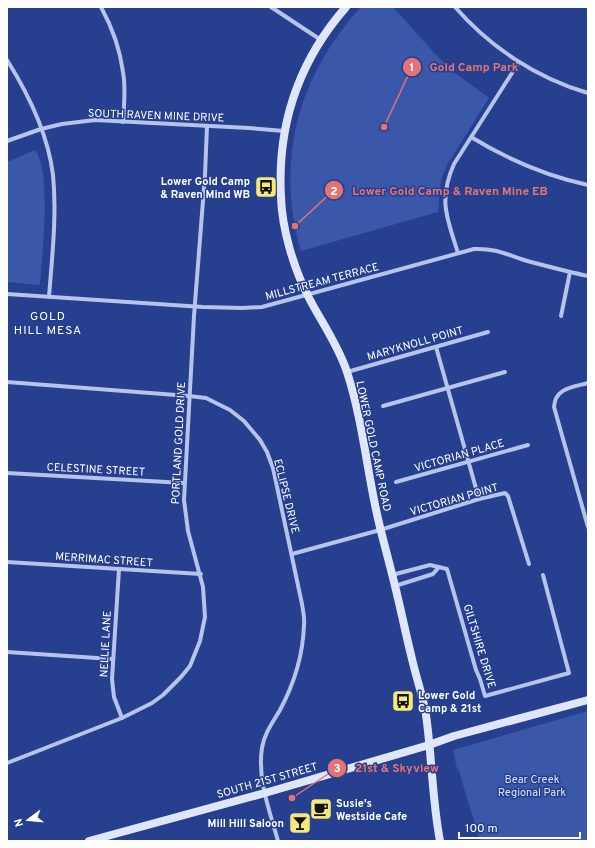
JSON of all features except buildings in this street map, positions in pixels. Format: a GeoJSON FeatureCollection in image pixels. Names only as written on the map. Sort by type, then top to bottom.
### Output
{"type":"FeatureCollection","features":[{"type":"Feature","properties":{"kind":"street"},"geometry":{"type":"LineString","coordinates":[[101,7],[108,20],[118,48],[123,73],[124,122]]}},
{"type":"Feature","properties":{"kind":"street"},"geometry":{"type":"LineString","coordinates":[[272,7],[321,40]]}},
{"type":"Feature","properties":{"kind":"street","name":"LOWER GOLD CAMP ROAD"},"geometry":{"type":"LineString","coordinates":[[346,7],[321,40],[305,68],[294,95],[284,131],[280,170],[281,200],[285,230],[294,263],[307,295],[336,346],[347,372],[357,409],[372,495],[426,712],[433,799],[440,841]]}},
{"type":"Feature","properties":{"kind":"street"},"geometry":{"type":"LineString","coordinates":[[455,7],[494,45],[518,62],[552,79],[588,93]]}},
{"type":"Feature","properties":{"kind":"street"},"geometry":{"type":"LineString","coordinates":[[7,60],[30,101],[49,152],[53,174],[54,224],[49,297]]}},
{"type":"Feature","properties":{"kind":"street"},"geometry":{"type":"LineString","coordinates":[[458,253],[446,211],[445,188],[454,164],[518,62]]}},
{"type":"Feature","properties":{"kind":"street","name":"SOUTH RAVEN MINE DRIVE"},"geometry":{"type":"LineString","coordinates":[[7,141],[41,129],[62,124],[95,120],[284,131]]}},
{"type":"Feature","properties":{"kind":"street","name":"PORTLAND GOLD DRIVE"},"geometry":{"type":"LineString","coordinates":[[7,763],[122,718],[140,710],[163,696],[190,666],[200,641],[205,617],[204,592],[201,574],[188,531],[184,500],[184,483],[207,126]]}},
{"type":"Feature","properties":{"kind":"street"},"geometry":{"type":"LineString","coordinates":[[471,137],[528,166],[549,174],[588,185]]}},
{"type":"Feature","properties":{"kind":"street","name":"MILLSTREAM TERRACE"},"geometry":{"type":"LineString","coordinates":[[7,294],[195,306],[242,308],[262,307],[474,249],[489,249],[588,276]]}},
{"type":"Feature","properties":{"kind":"street"},"geometry":{"type":"LineString","coordinates":[[561,316],[570,272]]}},
{"type":"Feature","properties":{"kind":"street","name":"MARYKNOLL POINT"},"geometry":{"type":"LineString","coordinates":[[347,372],[488,332]]}},
{"type":"Feature","properties":{"kind":"street"},"geometry":{"type":"LineString","coordinates":[[436,347],[479,500]]}},
{"type":"Feature","properties":{"kind":"street"},"geometry":{"type":"LineString","coordinates":[[383,406],[505,372]]}},
{"type":"Feature","properties":{"kind":"street","name":"ECLIPSE DRIVE"},"geometry":{"type":"LineString","coordinates":[[7,382],[206,398],[230,410],[244,421],[260,440],[273,468],[302,604],[304,624],[300,655],[291,688],[268,731],[262,746],[261,758],[265,792],[278,841]]}},
{"type":"Feature","properties":{"kind":"street"},"geometry":{"type":"LineString","coordinates":[[588,383],[564,390],[559,393],[554,400],[554,407],[588,527]]}},
{"type":"Feature","properties":{"kind":"street","name":"VICTORIAN PLACE"},"geometry":{"type":"LineString","coordinates":[[396,482],[528,445]]}},
{"type":"Feature","properties":{"kind":"street","name":"CELESTINE STREET"},"geometry":{"type":"LineString","coordinates":[[7,473],[184,483]]}},
{"type":"Feature","properties":{"kind":"street","name":"VICTORIAN POINT"},"geometry":{"type":"LineString","coordinates":[[292,554],[505,493],[508,496],[528,564]]}},
{"type":"Feature","properties":{"kind":"street","name":"MERRIMAC STREET"},"geometry":{"type":"LineString","coordinates":[[7,562],[201,574]]}},
{"type":"Feature","properties":{"kind":"street"},"geometry":{"type":"LineString","coordinates":[[392,575],[430,565],[439,567],[433,574],[395,586]]}},
{"type":"Feature","properties":{"kind":"street","name":"GILTSHIRE DRIVE"},"geometry":{"type":"LineString","coordinates":[[439,567],[448,569],[476,670],[485,696],[568,672],[542,576]]}},
{"type":"Feature","properties":{"kind":"street","name":"NELLIE LANE"},"geometry":{"type":"LineString","coordinates":[[119,569],[112,659],[113,692],[122,718]]}},
{"type":"Feature","properties":{"kind":"street"},"geometry":{"type":"LineString","coordinates":[[7,652],[112,659]]}},
{"type":"Feature","properties":{"kind":"street","name":"SOUTH 21ST STREET"},"geometry":{"type":"LineString","coordinates":[[89,841],[429,745],[454,736],[588,700]]}},
{"type":"Feature","properties":{"kind":"green space"},"geometry":{"type":"Polygon","coordinates":[[[361,7],[393,7],[436,55],[455,73],[489,98],[447,165],[441,180],[438,212],[301,251],[294,217],[291,184],[292,152],[298,121],[307,91],[321,61],[339,34],[361,7]]]}},
{"type":"Feature","properties":{"kind":"green space"},"geometry":{"type":"Polygon","coordinates":[[[35,150],[40,161],[45,194],[44,235],[40,285],[7,282],[7,162],[35,150]]]}},
{"type":"Feature","properties":{"kind":"green space","name":"Bear Creek Regional Park"},"geometry":{"type":"Polygon","coordinates":[[[588,711],[588,841],[480,841],[458,768],[457,769],[453,750],[588,711]]]}},
{"type":"Feature","properties":{"kind":"place","name":"Gold Camp Park"},"geometry":{"type":"Point","coordinates":[384,127]}},
{"type":"Feature","properties":{"kind":"place","name":"Lower Gold Camp & Raven Mind WB"},"geometry":{"type":"Point","coordinates":[266,187]}},
{"type":"Feature","properties":{"kind":"place","name":"Lower Gold Camp & Raven Mine EB"},"geometry":{"type":"Point","coordinates":[295,226]}},
{"type":"Feature","properties":{"kind":"place","name":"Lower Gold Camp & 21st"},"geometry":{"type":"Point","coordinates":[403,701]}},
{"type":"Feature","properties":{"kind":"place","name":"21st & Skyview"},"geometry":{"type":"Point","coordinates":[292,798]}},
{"type":"Feature","properties":{"kind":"place","name":"Susie's Westside Cafe"},"geometry":{"type":"Point","coordinates":[321,809]}},
{"type":"Feature","properties":{"kind":"place","name":"Mill Hill Saloon"},"geometry":{"type":"Point","coordinates":[300,823]}},
{"type":"Feature","properties":{"kind":"district","name":"GOLD HILL MESA"},"geometry":{"type":"Point","coordinates":[48,323]}}]}
